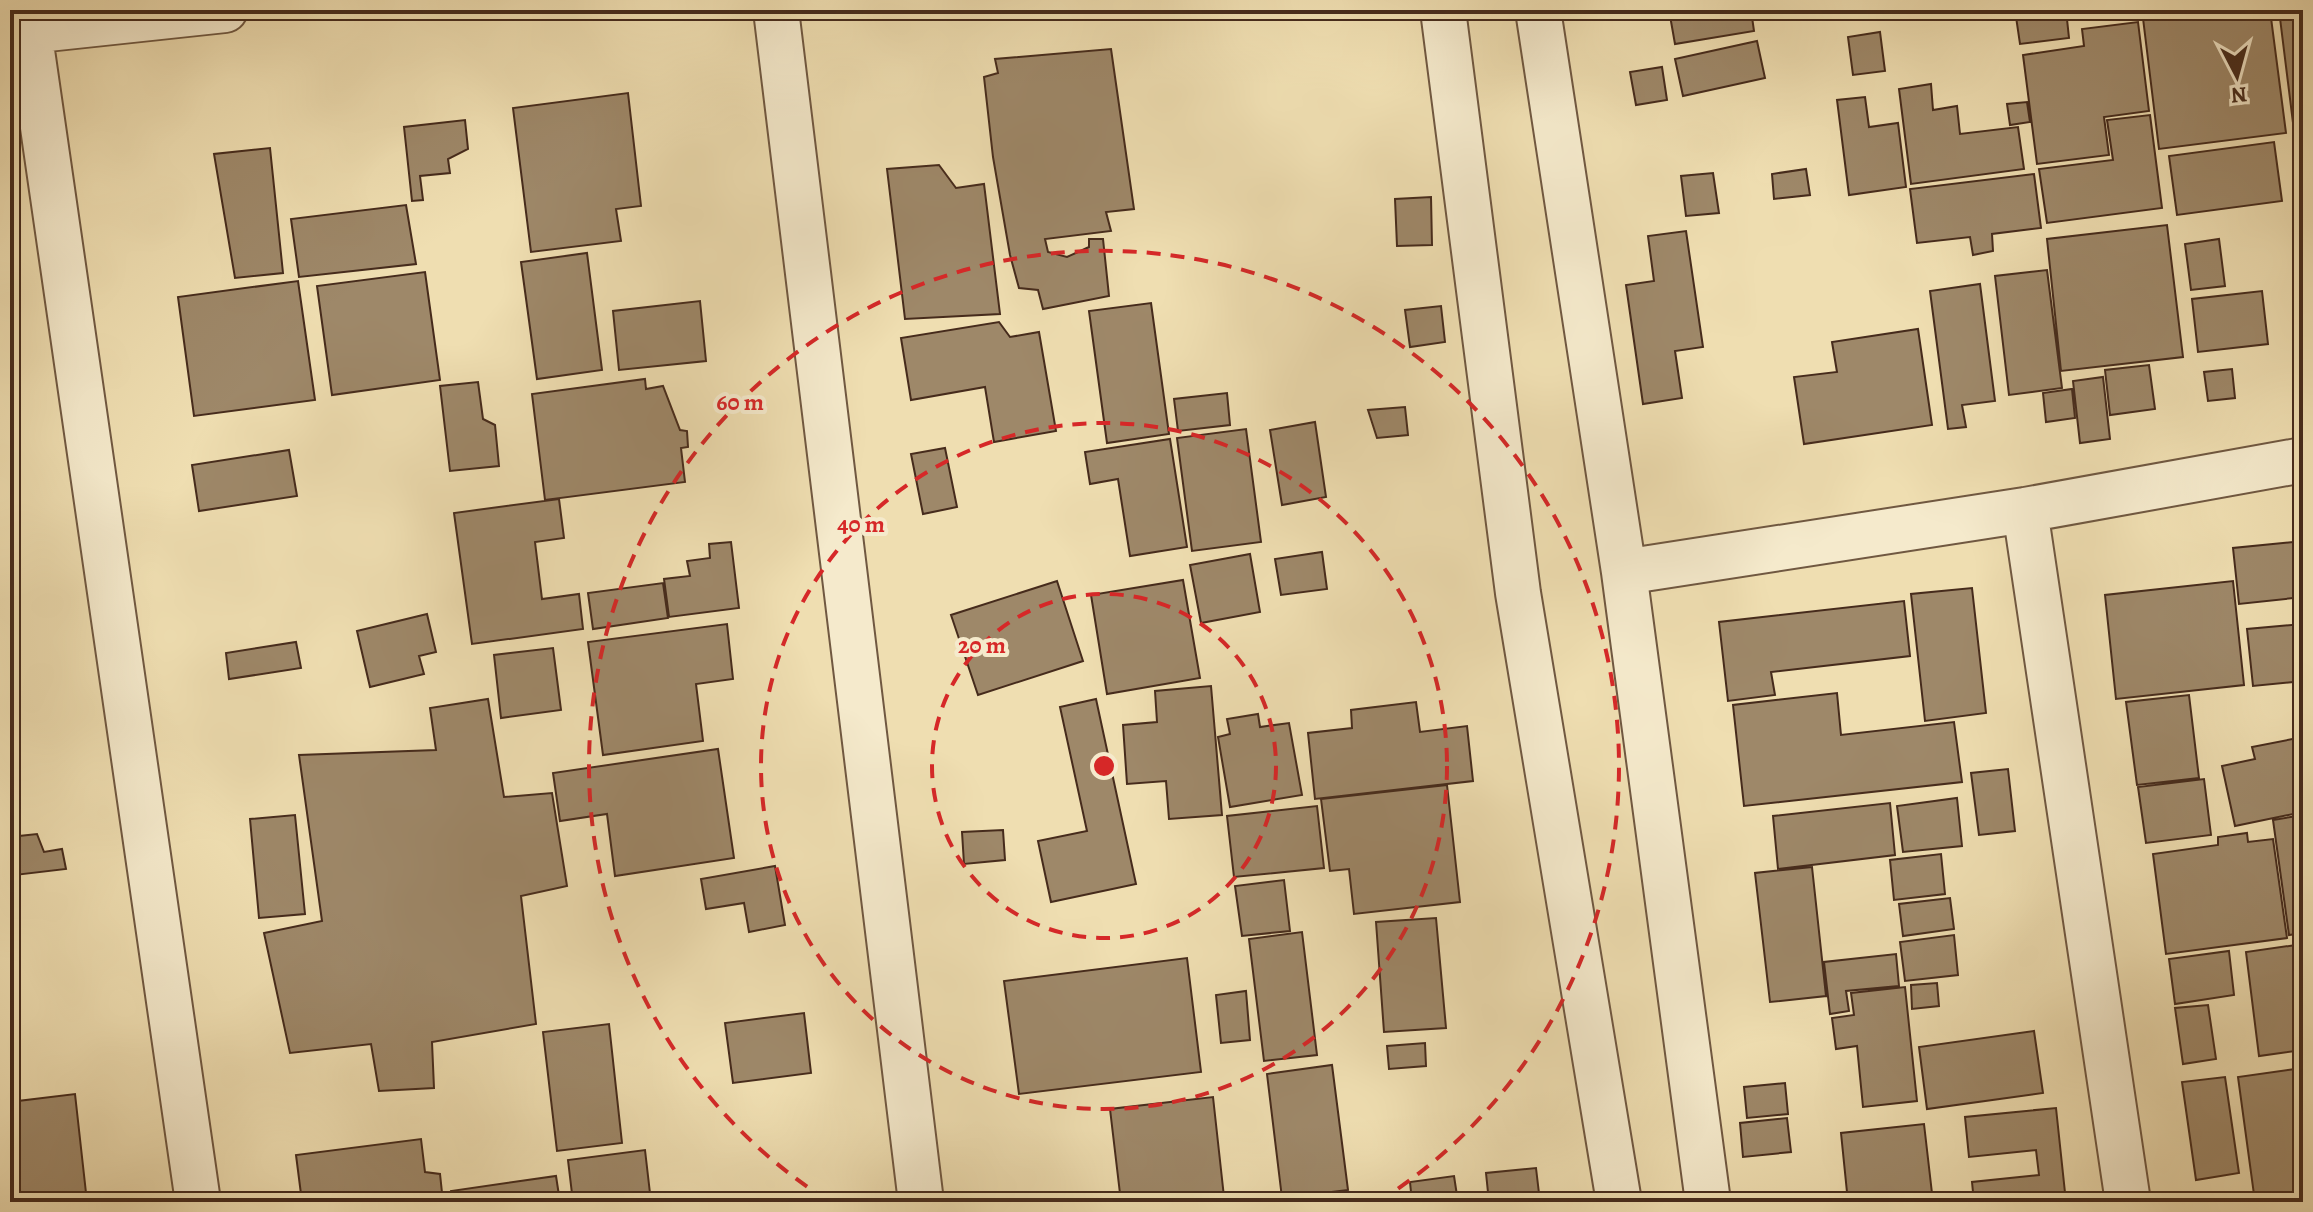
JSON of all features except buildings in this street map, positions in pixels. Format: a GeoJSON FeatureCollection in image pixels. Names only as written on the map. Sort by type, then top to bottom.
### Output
{"type":"FeatureCollection","features":[{"type":"Feature","properties":{"kind":"street"},"geometry":{"type":"LineString","coordinates":[[198,1202],[19,32],[225,10]]}},
{"type":"Feature","properties":{"kind":"street"},"geometry":{"type":"LineString","coordinates":[[776,10],[921,1202]]}},
{"type":"Feature","properties":{"kind":"street"},"geometry":{"type":"LineString","coordinates":[[1443,10],[1518,593],[1619,1202]]}},
{"type":"Feature","properties":{"kind":"street"},"geometry":{"type":"LineString","coordinates":[[1538,10],[1624,572],[1708,1202]]}},
{"type":"Feature","properties":{"kind":"street"},"geometry":{"type":"LineString","coordinates":[[1624,572],[2025,510],[2303,460]]}},
{"type":"Feature","properties":{"kind":"street"},"geometry":{"type":"LineString","coordinates":[[2025,510],[2128,1202]]}}]}
